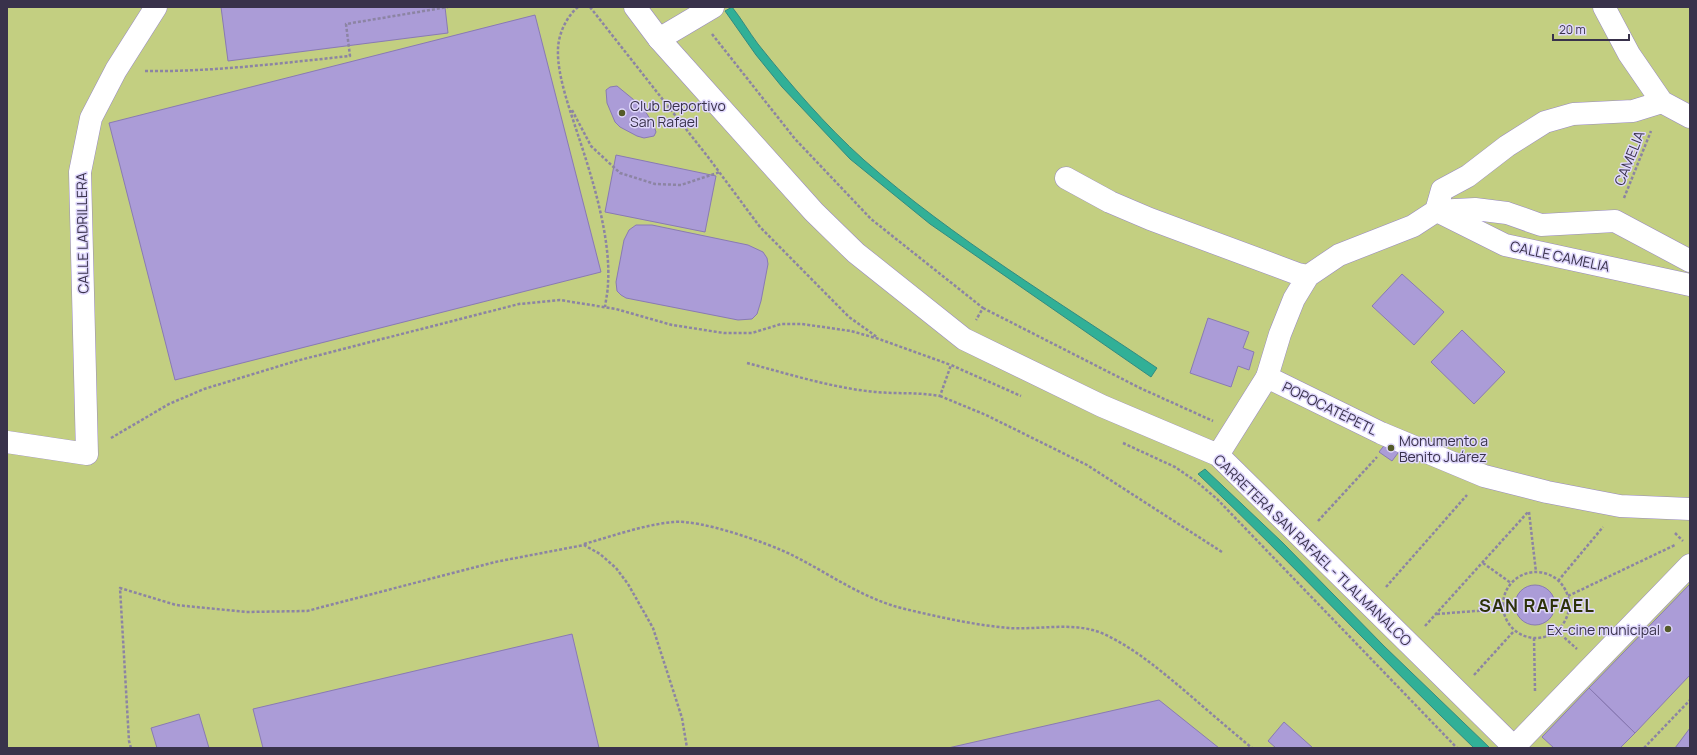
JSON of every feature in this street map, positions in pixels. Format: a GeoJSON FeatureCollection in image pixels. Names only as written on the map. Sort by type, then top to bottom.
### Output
{"type":"FeatureCollection","features":[{"type":"Feature","properties":{"kind":"street","name":"CALLE LADRILLERA"},"geometry":{"type":"LineString","coordinates":[[87,454],[80,172],[91,118],[116,70],[156,7]]}},
{"type":"Feature","properties":{"kind":"street","name":"CARRETERA SAN RAFAEL - TLALMANALCO"},"geometry":{"type":"LineString","coordinates":[[635,7],[659,39],[814,212],[856,253],[964,339],[1102,406],[1218,455],[1515,748]]}},
{"type":"Feature","properties":{"kind":"street"},"geometry":{"type":"LineString","coordinates":[[1604,7],[1628,54],[1662,102],[1690,116]]}},
{"type":"Feature","properties":{"kind":"street"},"geometry":{"type":"LineString","coordinates":[[659,39],[705,11]]}},
{"type":"Feature","properties":{"kind":"street"},"geometry":{"type":"LineString","coordinates":[[1436,211],[1442,190],[1468,176],[1507,146],[1545,122],[1574,114],[1633,111],[1662,102]]}},
{"type":"Feature","properties":{"kind":"street"},"geometry":{"type":"LineString","coordinates":[[1066,178],[1110,202],[1150,219],[1298,274],[1308,276]]}},
{"type":"Feature","properties":{"kind":"street"},"geometry":{"type":"LineString","coordinates":[[1267,377],[1280,334],[1294,299],[1308,276],[1339,254],[1413,226],[1436,211],[1475,209],[1501,212],[1541,225],[1615,221],[1690,261]]}},
{"type":"Feature","properties":{"kind":"street","name":"CALLE CAMELIA"},"geometry":{"type":"LineString","coordinates":[[1436,211],[1505,244],[1690,286]]}},
{"type":"Feature","properties":{"kind":"street","name":"POPOCATÉPETL"},"geometry":{"type":"LineString","coordinates":[[1218,455],[1267,377],[1381,433],[1484,476],[1547,492],[1620,506],[1690,509]]}},
{"type":"Feature","properties":{"kind":"street"},"geometry":{"type":"LineString","coordinates":[[7,442],[87,454]]}},
{"type":"Feature","properties":{"kind":"street"},"geometry":{"type":"LineString","coordinates":[[1515,748],[1690,565]]}},
{"type":"Feature","properties":{"kind":"path"},"geometry":{"type":"LineString","coordinates":[[116,70],[178,71],[260,66],[350,56],[346,24],[448,7]]}},
{"type":"Feature","properties":{"kind":"path"},"geometry":{"type":"LineString","coordinates":[[578,7],[563,26],[558,49],[560,71],[568,104],[593,178],[606,242],[608,282],[605,307]]}},
{"type":"Feature","properties":{"kind":"path"},"geometry":{"type":"LineString","coordinates":[[590,7],[720,172],[760,227],[849,317],[879,339]]}},
{"type":"Feature","properties":{"kind":"path"},"geometry":{"type":"LineString","coordinates":[[705,11],[795,139],[871,219],[983,308],[1140,388],[1234,430]]}},
{"type":"Feature","properties":{"kind":"path","name":"CAMELIA"},"geometry":{"type":"LineString","coordinates":[[1615,221],[1662,102]]}},
{"type":"Feature","properties":{"kind":"path"},"geometry":{"type":"LineString","coordinates":[[568,104],[591,146],[620,173],[655,184],[681,185],[720,172]]}},
{"type":"Feature","properties":{"kind":"path"},"geometry":{"type":"LineString","coordinates":[[87,454],[169,404],[204,389],[296,361],[519,304],[560,300],[605,307],[672,325],[724,334],[752,333],[781,324],[802,324],[851,331],[879,339],[951,365],[1025,398]]}},
{"type":"Feature","properties":{"kind":"path"},"geometry":{"type":"LineString","coordinates":[[964,339],[983,308]]}},
{"type":"Feature","properties":{"kind":"path"},"geometry":{"type":"LineString","coordinates":[[747,363],[819,382],[856,389],[877,392],[921,393],[940,396],[986,415],[1087,465],[1222,552]]}},
{"type":"Feature","properties":{"kind":"path"},"geometry":{"type":"LineString","coordinates":[[940,396],[951,365]]}},
{"type":"Feature","properties":{"kind":"path"},"geometry":{"type":"LineString","coordinates":[[1118,441],[1175,467],[1197,482],[1217,499],[1457,748]]}},
{"type":"Feature","properties":{"kind":"path"},"geometry":{"type":"LineString","coordinates":[[1313,526],[1380,453]]}},
{"type":"Feature","properties":{"kind":"path"},"geometry":{"type":"LineString","coordinates":[[1382,592],[1484,476]]}},
{"type":"Feature","properties":{"kind":"path"},"geometry":{"type":"LineString","coordinates":[[1421,630],[1547,492]]}},
{"type":"Feature","properties":{"kind":"path"},"geometry":{"type":"LineString","coordinates":[[1558,581],[1620,506]]}},
{"type":"Feature","properties":{"kind":"path"},"geometry":{"type":"LineString","coordinates":[[1529,511],[1536,572]]}},
{"type":"Feature","properties":{"kind":"path"},"geometry":{"type":"LineString","coordinates":[[131,748],[128,741],[120,588],[176,605],[246,612],[307,612],[495,562],[584,544],[654,525],[675,522],[698,524],[746,537],[771,546],[792,555],[854,591],[878,601],[904,609],[987,625],[1012,628],[1056,627],[1085,629],[1103,634],[1147,659],[1252,748]]}},
{"type":"Feature","properties":{"kind":"path"},"geometry":{"type":"LineString","coordinates":[[1568,596],[1683,541],[1687,544]]}},
{"type":"Feature","properties":{"kind":"path"},"geometry":{"type":"LineString","coordinates":[[584,544],[600,554],[616,568],[628,584],[653,628],[682,718],[687,748]]}},
{"type":"Feature","properties":{"kind":"path"},"geometry":{"type":"LineString","coordinates":[[1483,563],[1511,583]]}},
{"type":"Feature","properties":{"kind":"path"},"geometry":{"type":"LineString","coordinates":[[1536,572],[1544,572],[1563,585],[1568,596],[1569,607],[1566,618],[1560,628],[1551,635],[1540,638],[1520,634],[1514,630],[1505,619],[1502,609],[1502,598],[1506,588],[1522,574],[1536,572]]}},
{"type":"Feature","properties":{"kind":"path"},"geometry":{"type":"LineString","coordinates":[[1436,614],[1502,609]]}},
{"type":"Feature","properties":{"kind":"path"},"geometry":{"type":"LineString","coordinates":[[1471,679],[1514,630]]}},
{"type":"Feature","properties":{"kind":"path"},"geometry":{"type":"LineString","coordinates":[[1534,638],[1535,727]]}},
{"type":"Feature","properties":{"kind":"path"},"geometry":{"type":"LineString","coordinates":[[1644,748],[1690,700]]}},
{"type":"Feature","properties":{"kind":"shaded area"},"geometry":{"type":"Polygon","coordinates":[[[7,7],[1690,7],[1690,748],[7,748],[7,7]]]}},
{"type":"Feature","properties":{"kind":"shaded area"},"geometry":{"type":"Polygon","coordinates":[[[732,7],[758,44],[795,89],[835,133],[864,160],[898,189],[970,243],[1157,368],[1151,377],[930,224],[850,159],[782,87],[756,55],[725,11],[732,7]]]}},
{"type":"Feature","properties":{"kind":"shaded area"},"geometry":{"type":"Polygon","coordinates":[[[1205,469],[1283,543],[1384,646],[1490,748],[1474,748],[1404,680],[1268,542],[1198,474],[1205,469]]]}},
{"type":"Feature","properties":{"kind":"building"},"geometry":{"type":"Polygon","coordinates":[[[221,7],[445,7],[448,33],[228,61],[221,7]]]}},
{"type":"Feature","properties":{"kind":"building"},"geometry":{"type":"Polygon","coordinates":[[[535,15],[601,272],[175,380],[109,123],[535,15]]]}},
{"type":"Feature","properties":{"kind":"building"},"geometry":{"type":"Polygon","coordinates":[[[617,86],[639,104],[647,114],[656,132],[654,136],[644,138],[637,136],[620,127],[615,122],[607,103],[606,90],[610,87],[617,86]]]}},
{"type":"Feature","properties":{"kind":"building"},"geometry":{"type":"Polygon","coordinates":[[[616,155],[716,176],[705,232],[605,212],[616,155]]]}},
{"type":"Feature","properties":{"kind":"building"},"geometry":{"type":"Polygon","coordinates":[[[636,225],[652,225],[748,245],[763,252],[767,258],[768,264],[757,314],[752,319],[738,320],[626,298],[621,295],[617,291],[616,282],[624,240],[629,230],[636,225]]]}},
{"type":"Feature","properties":{"kind":"building"},"geometry":{"type":"Polygon","coordinates":[[[1402,274],[1444,312],[1414,345],[1372,306],[1402,274]]]}},
{"type":"Feature","properties":{"kind":"building"},"geometry":{"type":"Polygon","coordinates":[[[1208,318],[1249,332],[1243,348],[1254,352],[1249,370],[1238,366],[1231,387],[1190,373],[1208,318]]]}},
{"type":"Feature","properties":{"kind":"building"},"geometry":{"type":"Polygon","coordinates":[[[1462,330],[1505,372],[1474,404],[1431,362],[1462,330]]]}},
{"type":"Feature","properties":{"kind":"building","name":"Monumento a Benito Juárez"},"geometry":{"type":"Polygon","coordinates":[[[1390,438],[1404,445],[1392,461],[1379,452],[1390,438]]]}},
{"type":"Feature","properties":{"kind":"building","name":"Ex-cine municipal"},"geometry":{"type":"Polygon","coordinates":[[[1690,584],[1690,675],[1635,733],[1589,688],[1690,584]]]}},
{"type":"Feature","properties":{"kind":"building"},"geometry":{"type":"Polygon","coordinates":[[[1539,585],[1546,588],[1552,594],[1555,605],[1554,613],[1546,622],[1539,625],[1531,625],[1524,622],[1516,613],[1515,601],[1518,594],[1527,586],[1539,585]]]}},
{"type":"Feature","properties":{"kind":"building"},"geometry":{"type":"Polygon","coordinates":[[[572,634],[599,748],[263,748],[253,709],[572,634]]]}},
{"type":"Feature","properties":{"kind":"building"},"geometry":{"type":"Polygon","coordinates":[[[1589,688],[1635,733],[1620,748],[1554,748],[1542,737],[1589,688]]]}},
{"type":"Feature","properties":{"kind":"building"},"geometry":{"type":"Polygon","coordinates":[[[1159,700],[1219,748],[948,748],[1159,700]]]}},
{"type":"Feature","properties":{"kind":"building"},"geometry":{"type":"Polygon","coordinates":[[[199,714],[209,748],[157,748],[151,728],[199,714]]]}},
{"type":"Feature","properties":{"kind":"building"},"geometry":{"type":"Polygon","coordinates":[[[1284,722],[1313,748],[1276,748],[1268,741],[1284,722]]]}},
{"type":"Feature","properties":{"kind":"building"},"geometry":{"type":"Polygon","coordinates":[[[1690,728],[1690,748],[1675,748],[1690,728]]]}},
{"type":"Feature","properties":{"kind":"place","name":"Club Deportivo San Rafael"},"geometry":{"type":"Point","coordinates":[622,113]}},
{"type":"Feature","properties":{"kind":"place","name":"Monumento a Benito Juárez"},"geometry":{"type":"Point","coordinates":[1391,448]}},
{"type":"Feature","properties":{"kind":"place","name":"Ex-cine municipal"},"geometry":{"type":"Point","coordinates":[1668,629]}},
{"type":"Feature","properties":{"kind":"district","name":"SAN RAFAEL"},"geometry":{"type":"Point","coordinates":[1537,605]}}]}
